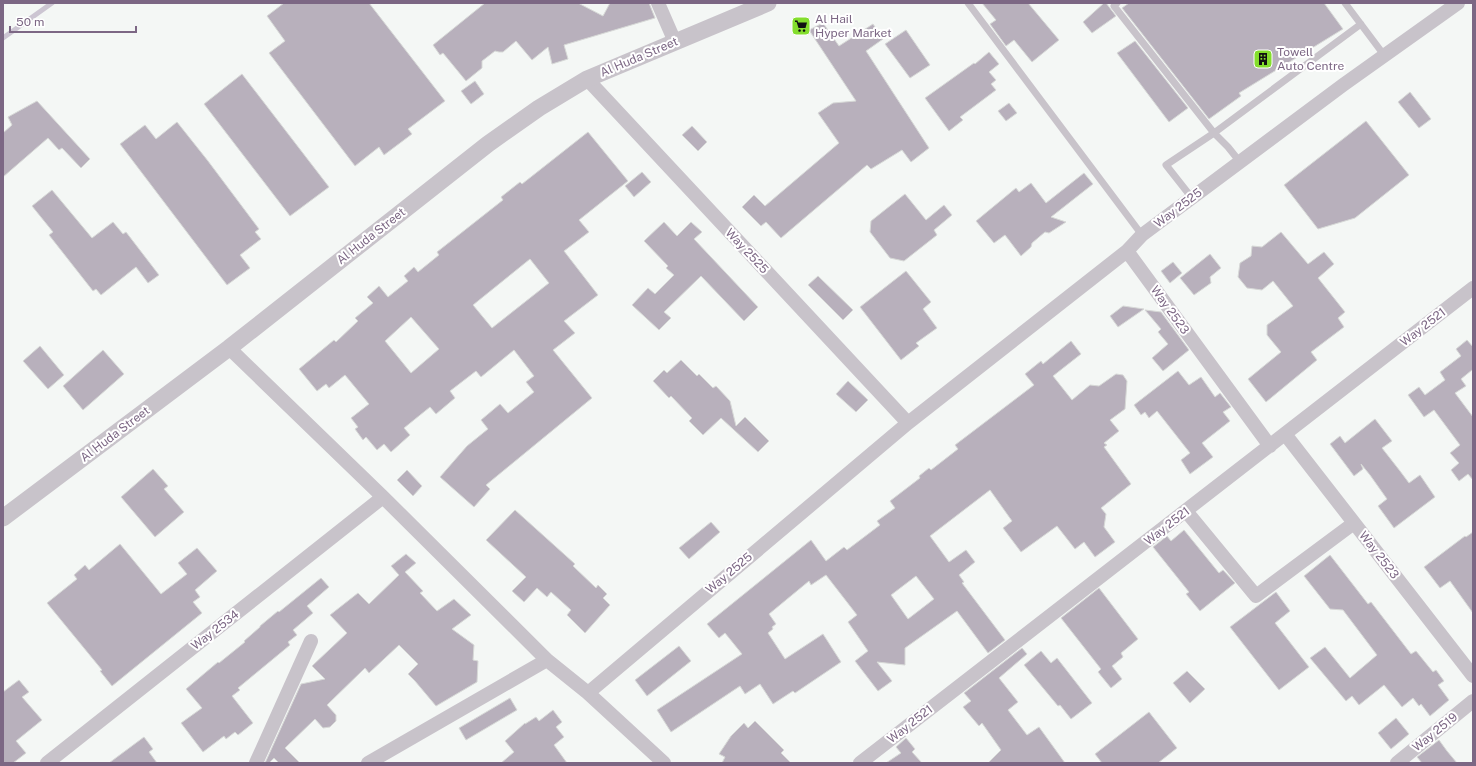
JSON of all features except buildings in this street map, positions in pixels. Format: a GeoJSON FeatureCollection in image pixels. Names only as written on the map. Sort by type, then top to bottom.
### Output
{"type":"FeatureCollection","features":[{"type":"Feature","properties":{"kind":"street"},"geometry":{"type":"LineString","coordinates":[[658,3],[674,42]]}},
{"type":"Feature","properties":{"kind":"street","name":"Al Huda Street"},"geometry":{"type":"LineString","coordinates":[[3,518],[228,348],[488,144],[539,108],[587,79],[768,3]]}},
{"type":"Feature","properties":{"kind":"street","name":"Way 2525"},"geometry":{"type":"LineString","coordinates":[[588,693],[908,423],[1127,251],[1142,235],[1384,55],[1458,3]]}},
{"type":"Feature","properties":{"kind":"street","name":"Way 2525"},"geometry":{"type":"LineString","coordinates":[[587,79],[908,423]]}},
{"type":"Feature","properties":{"kind":"street","name":"Way 2523"},"geometry":{"type":"LineString","coordinates":[[1127,251],[1270,446]]}},
{"type":"Feature","properties":{"kind":"street","name":"Way 2521"},"geometry":{"type":"LineString","coordinates":[[860,763],[1473,288]]}},
{"type":"Feature","properties":{"kind":"street"},"geometry":{"type":"LineString","coordinates":[[228,348],[383,497],[547,660],[588,693],[664,763]]}},
{"type":"Feature","properties":{"kind":"street","name":"Way 2523"},"geometry":{"type":"LineString","coordinates":[[1285,434],[1473,676]]}},
{"type":"Feature","properties":{"kind":"street","name":"Way 2534"},"geometry":{"type":"LineString","coordinates":[[47,763],[383,497]]}},
{"type":"Feature","properties":{"kind":"street"},"geometry":{"type":"LineString","coordinates":[[1186,511],[1256,596],[1354,522]]}},
{"type":"Feature","properties":{"kind":"street"},"geometry":{"type":"LineString","coordinates":[[257,763],[311,641]]}},
{"type":"Feature","properties":{"kind":"street"},"geometry":{"type":"LineString","coordinates":[[368,763],[547,660]]}},
{"type":"Feature","properties":{"kind":"street","name":"Way 2519"},"geometry":{"type":"LineString","coordinates":[[1397,763],[1473,701]]}},
{"type":"Feature","properties":{"kind":"lane"},"geometry":{"type":"LineString","coordinates":[[968,3],[1142,235]]}},
{"type":"Feature","properties":{"kind":"lane"},"geometry":{"type":"LineString","coordinates":[[1117,3],[1114,6],[1214,133],[1240,162]]}},
{"type":"Feature","properties":{"kind":"lane"},"geometry":{"type":"LineString","coordinates":[[1345,3],[1384,55]]}},
{"type":"Feature","properties":{"kind":"lane"},"geometry":{"type":"LineString","coordinates":[[1192,198],[1166,165],[1214,133],[1361,24]]}},
{"type":"Feature","properties":{"kind":"waterway"},"geometry":{"type":"LineString","coordinates":[[3,38],[52,3]]}},
{"type":"Feature","properties":{"kind":"place","name":"Al Hail Hyper Market"},"geometry":{"type":"Point","coordinates":[801,26]}},
{"type":"Feature","properties":{"kind":"place","name":"Towell Auto Centre"},"geometry":{"type":"Point","coordinates":[1263,59]}}]}
